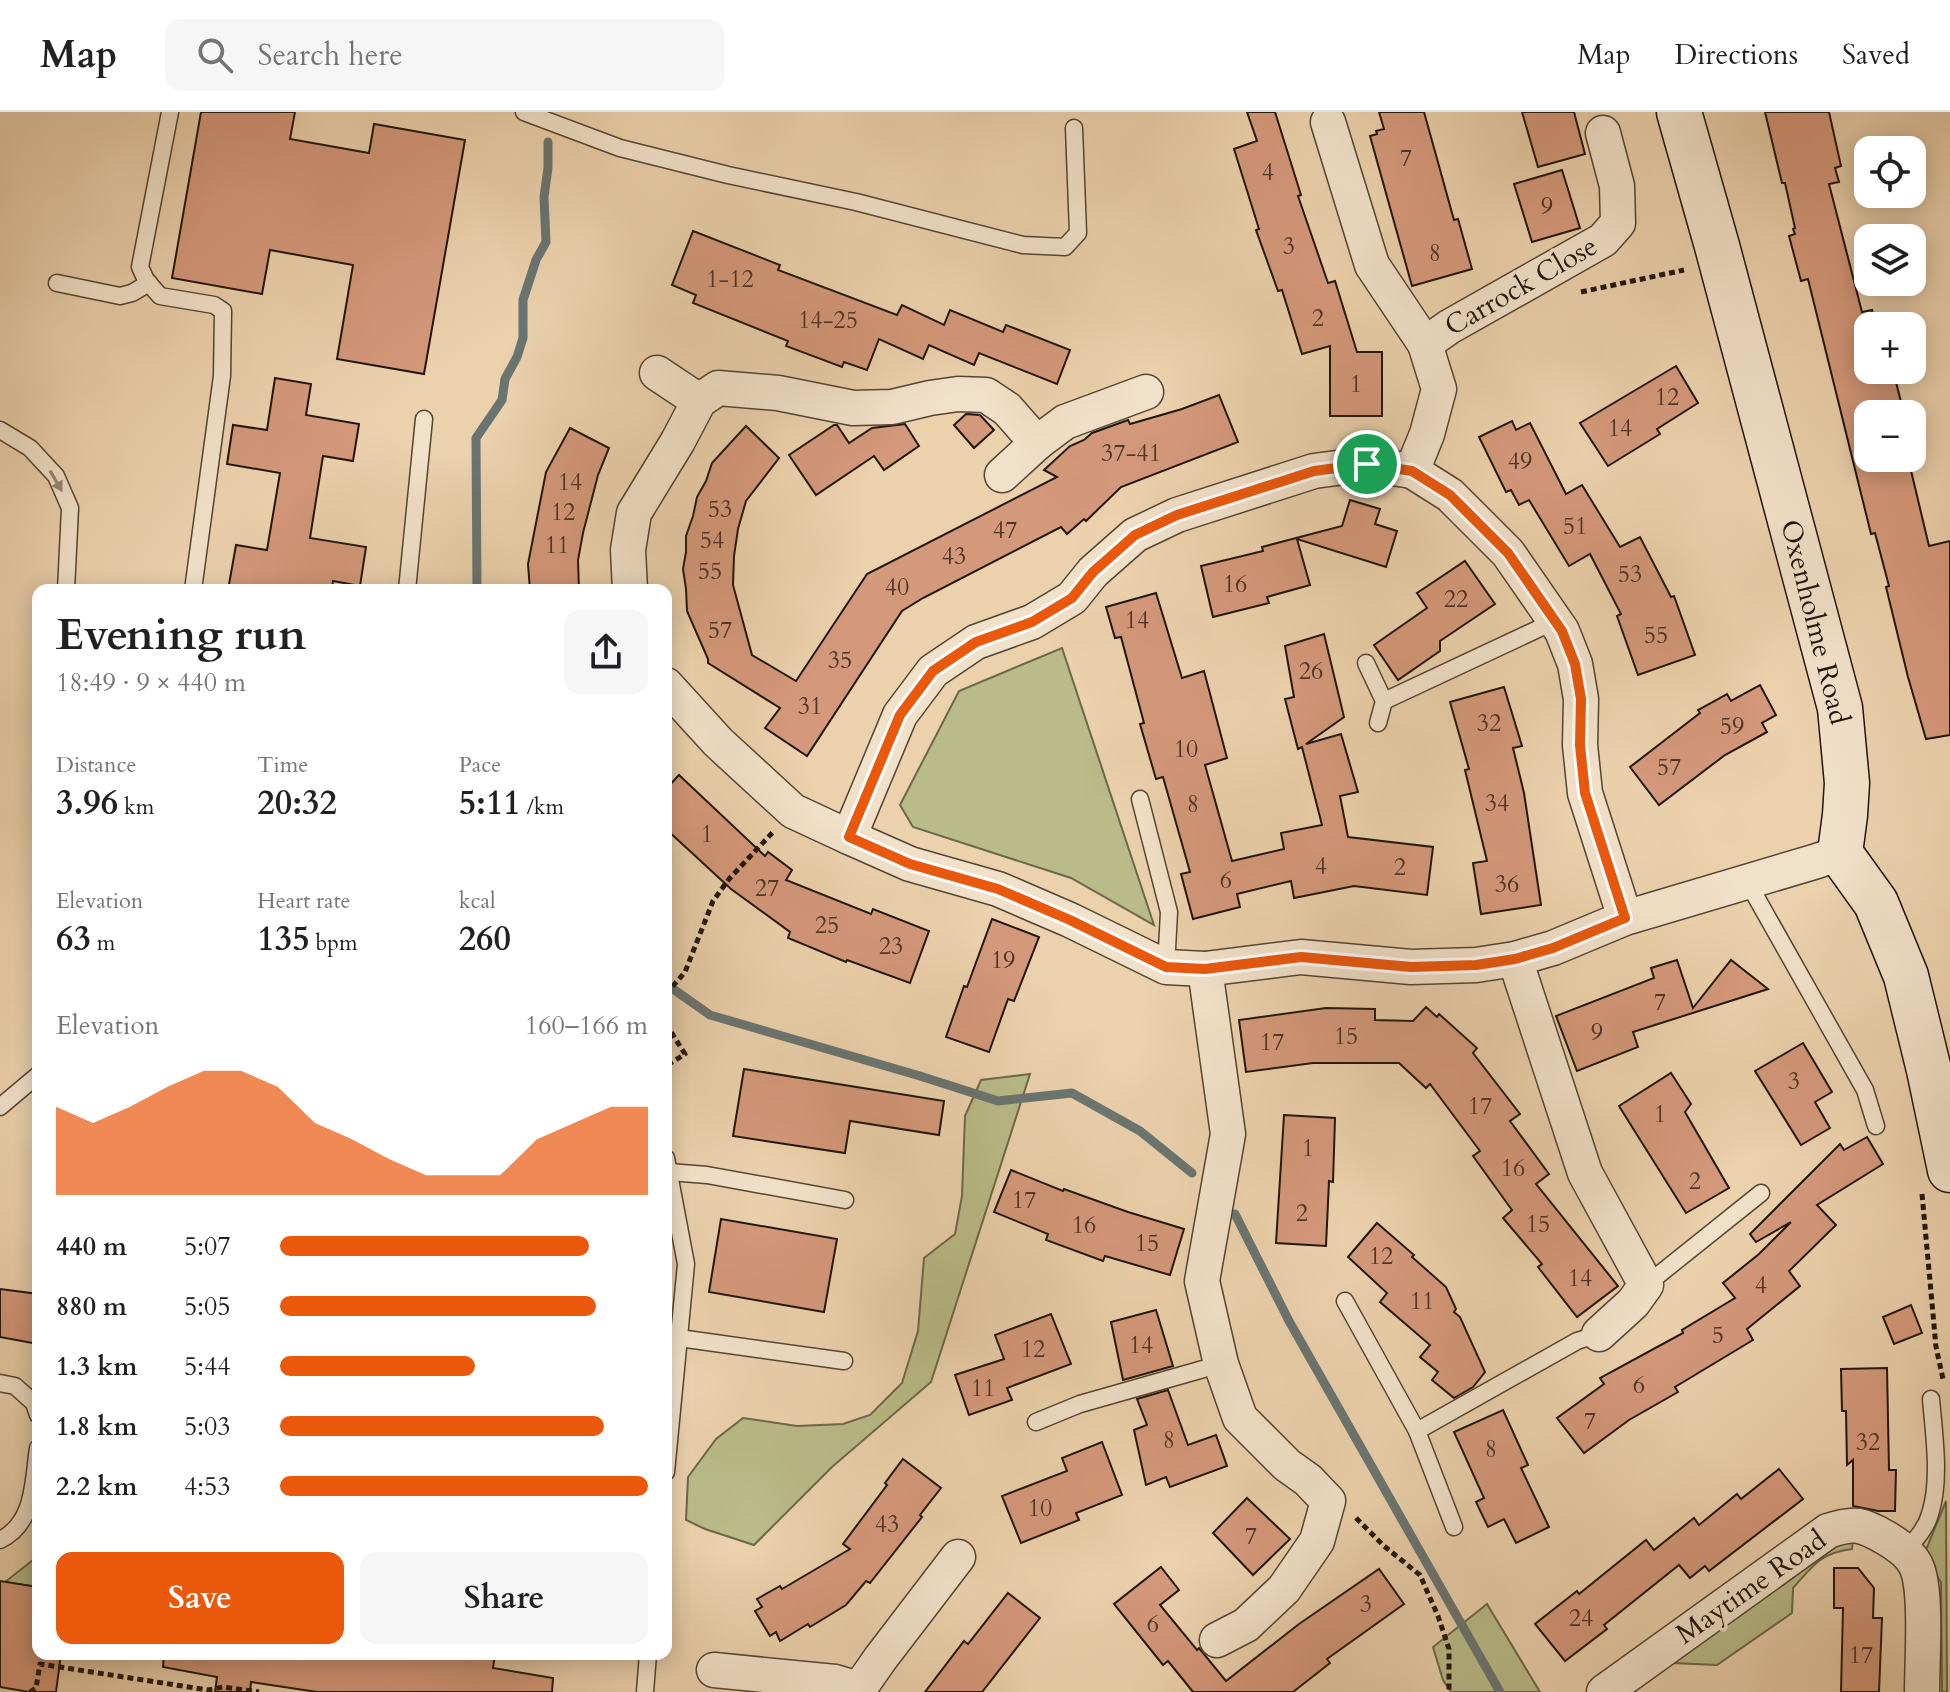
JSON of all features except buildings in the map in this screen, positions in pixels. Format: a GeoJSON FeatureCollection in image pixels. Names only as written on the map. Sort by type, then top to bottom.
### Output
{"type":"FeatureCollection","features":[{"type":"Feature","properties":{"kind":"main road","name":"Oxenholme Road"},"geometry":{"type":"LineString","coordinates":[[1679,112],[1840,708],[1847,783],[1840,853]]}},
{"type":"Feature","properties":{"kind":"main road"},"geometry":{"type":"LineString","coordinates":[[1840,853],[1876,903],[1906,976],[1950,1170]]}},
{"type":"Feature","properties":{"kind":"street","name":"Carrock Close"},"geometry":{"type":"LineString","coordinates":[[1328,122],[1372,265],[1425,344],[1439,389],[1427,434],[1412,471]]}},
{"type":"Feature","properties":{"kind":"street","name":"Carrock Close"},"geometry":{"type":"LineString","coordinates":[[1425,344],[1603,240],[1618,223],[1617,186],[1603,133]]}},
{"type":"Feature","properties":{"kind":"street"},"geometry":{"type":"LineString","coordinates":[[657,373],[699,401]]}},
{"type":"Feature","properties":{"kind":"street"},"geometry":{"type":"LineString","coordinates":[[630,584],[628,550],[634,513],[699,401],[718,388],[778,393],[853,408],[892,407],[958,394],[986,395],[1007,409],[1037,443]]}},
{"type":"Feature","properties":{"kind":"street"},"geometry":{"type":"LineString","coordinates":[[1002,475],[1065,422],[1146,392]]}},
{"type":"Feature","properties":{"kind":"street"},"geometry":{"type":"LineString","coordinates":[[849,837],[900,715],[933,671],[976,642],[1032,622],[1072,598],[1093,572],[1135,535],[1177,515],[1314,471],[1367,464],[1412,471],[1450,495],[1508,553],[1562,631],[1575,664],[1581,699],[1580,745],[1585,793],[1625,918]]}},
{"type":"Feature","properties":{"kind":"street"},"geometry":{"type":"LineString","coordinates":[[672,692],[718,742],[793,811],[910,864],[998,889],[1166,967],[1205,969],[1301,957],[1411,967],[1476,965],[1515,959],[1553,948],[1625,918],[1840,853]]}},
{"type":"Feature","properties":{"kind":"street"},"geometry":{"type":"LineString","coordinates":[[1515,959],[1585,1173],[1646,1285],[1633,1303],[1599,1334]]}},
{"type":"Feature","properties":{"kind":"street"},"geometry":{"type":"LineString","coordinates":[[1205,969],[1228,1134],[1202,1281],[1221,1364],[1240,1418],[1287,1465],[1319,1480],[1317,1541],[1284,1589],[1246,1625],[1217,1640]]}},
{"type":"Feature","properties":{"kind":"street","name":"Maytime Road"},"geometry":{"type":"LineString","coordinates":[[1604,1692],[1828,1531],[1847,1525],[1865,1527],[1905,1551]]}},
{"type":"Feature","properties":{"kind":"street"},"geometry":{"type":"LineString","coordinates":[[1905,1551],[1917,1568],[1920,1582],[1922,1692]]}},
{"type":"Feature","properties":{"kind":"street"},"geometry":{"type":"LineString","coordinates":[[714,1670],[835,1682],[858,1690],[958,1557]]}},
{"type":"Feature","properties":{"kind":"lane"},"geometry":{"type":"LineString","coordinates":[[170,112],[140,267],[160,296],[214,305],[223,311],[222,376],[194,584]]}},
{"type":"Feature","properties":{"kind":"lane"},"geometry":{"type":"LineString","coordinates":[[524,112],[620,148],[651,156],[856,202],[1023,245],[1065,247],[1078,233],[1074,128]]}},
{"type":"Feature","properties":{"kind":"lane"},"geometry":{"type":"LineString","coordinates":[[57,283],[120,296],[149,283]]}},
{"type":"Feature","properties":{"kind":"lane"},"geometry":{"type":"LineString","coordinates":[[408,584],[424,419]]}},
{"type":"Feature","properties":{"kind":"lane"},"geometry":{"type":"LineString","coordinates":[[0,430],[30,448],[56,476],[70,508],[66,584]]}},
{"type":"Feature","properties":{"kind":"lane"},"geometry":{"type":"LineString","coordinates":[[1384,701],[1555,621]]}},
{"type":"Feature","properties":{"kind":"lane"},"geometry":{"type":"LineString","coordinates":[[1366,663],[1384,701],[1378,723]]}},
{"type":"Feature","properties":{"kind":"lane"},"geometry":{"type":"LineString","coordinates":[[1140,799],[1169,912],[1166,967]]}},
{"type":"Feature","properties":{"kind":"lane"},"geometry":{"type":"LineString","coordinates":[[1747,881],[1865,1090],[1876,1126]]}},
{"type":"Feature","properties":{"kind":"lane"},"geometry":{"type":"LineString","coordinates":[[0,1107],[32,1080]]}},
{"type":"Feature","properties":{"kind":"lane"},"geometry":{"type":"LineString","coordinates":[[672,1166],[845,1200]]}},
{"type":"Feature","properties":{"kind":"lane"},"geometry":{"type":"LineString","coordinates":[[672,1191],[686,1264],[672,1410]]}},
{"type":"Feature","properties":{"kind":"lane"},"geometry":{"type":"LineString","coordinates":[[1646,1285],[1761,1193]]}},
{"type":"Feature","properties":{"kind":"lane"},"geometry":{"type":"LineString","coordinates":[[1345,1301],[1417,1431],[1454,1527]]}},
{"type":"Feature","properties":{"kind":"lane"},"geometry":{"type":"LineString","coordinates":[[1417,1431],[1577,1341],[1599,1334]]}},
{"type":"Feature","properties":{"kind":"lane"},"geometry":{"type":"LineString","coordinates":[[679,1338],[844,1361]]}},
{"type":"Feature","properties":{"kind":"lane"},"geometry":{"type":"LineString","coordinates":[[1036,1422],[1080,1404],[1221,1364]]}},
{"type":"Feature","properties":{"kind":"lane"},"geometry":{"type":"LineString","coordinates":[[0,1383],[15,1386],[32,1401]]}},
{"type":"Feature","properties":{"kind":"lane"},"geometry":{"type":"LineString","coordinates":[[1905,1551],[1930,1514],[1936,1451],[1931,1399]]}},
{"type":"Feature","properties":{"kind":"lane"},"geometry":{"type":"LineString","coordinates":[[0,1540],[20,1526],[29,1508],[32,1488]]}},
{"type":"Feature","properties":{"kind":"lane"},"geometry":{"type":"LineString","coordinates":[[645,1692],[648,1660]]}},
{"type":"Feature","properties":{"kind":"path"},"geometry":{"type":"LineString","coordinates":[[672,987],[685,972],[713,901],[729,879],[793,811]]}},
{"type":"Feature","properties":{"kind":"path"},"geometry":{"type":"LineString","coordinates":[[672,1033],[685,1054],[672,1062]]}},
{"type":"Feature","properties":{"kind":"path"},"geometry":{"type":"LineString","coordinates":[[1319,1480],[1384,1546],[1420,1575],[1449,1649],[1449,1692]]}},
{"type":"Feature","properties":{"kind":"path"},"geometry":{"type":"LineString","coordinates":[[30,1692],[36,1688],[40,1664],[208,1690],[223,1687],[259,1692]]}},
{"type":"Feature","properties":{"kind":"green space"},"geometry":{"type":"Polygon","coordinates":[[[1062,648],[1154,925],[1071,878],[913,827],[900,805],[959,691],[1062,648]]]}},
{"type":"Feature","properties":{"kind":"green space"},"geometry":{"type":"Polygon","coordinates":[[[1030,1074],[931,1382],[832,1467],[754,1545],[686,1520],[688,1477],[716,1439],[743,1418],[797,1426],[843,1424],[870,1415],[902,1383],[918,1331],[924,1258],[955,1234],[962,1196],[965,1116],[981,1080],[1030,1074]]]}},
{"type":"Feature","properties":{"kind":"green space"},"geometry":{"type":"Polygon","coordinates":[[[1946,1501],[1947,1692],[1942,1692],[1941,1582],[1923,1557],[1946,1501]]]}},
{"type":"Feature","properties":{"kind":"green space"},"geometry":{"type":"Polygon","coordinates":[[[1853,1538],[1852,1549],[1825,1557],[1793,1588],[1792,1613],[1717,1665],[1673,1663],[1810,1551],[1853,1538]]]}},
{"type":"Feature","properties":{"kind":"green space"},"geometry":{"type":"Polygon","coordinates":[[[32,1561],[32,1586],[5,1582],[32,1561]]]}},
{"type":"Feature","properties":{"kind":"green space"},"geometry":{"type":"Polygon","coordinates":[[[1487,1604],[1540,1692],[1451,1692],[1443,1680],[1433,1647],[1487,1604]]]}},
{"type":"Feature","properties":{"kind":"waterway"},"geometry":{"type":"LineString","coordinates":[[477,584],[476,438],[502,400],[505,379],[523,338],[523,300],[536,260],[546,242],[544,197],[548,142]]}},
{"type":"Feature","properties":{"kind":"waterway"},"geometry":{"type":"LineString","coordinates":[[672,988],[710,1015],[998,1101],[1072,1093],[1140,1131],[1192,1173]]}},
{"type":"Feature","properties":{"kind":"waterway"},"geometry":{"type":"LineString","coordinates":[[1235,1214],[1289,1321],[1500,1692]]}},
{"type":"Feature","properties":{"kind":"route"},"geometry":{"type":"LineString","coordinates":[[1367,464],[1412,471],[1450,495],[1508,553],[1562,631],[1575,664],[1581,699],[1580,745],[1585,793],[1625,918],[1553,948],[1515,959],[1476,965],[1411,967],[1301,957],[1205,969],[1166,967],[998,889],[910,864],[849,837],[900,715],[933,671],[976,642],[1032,622],[1072,598],[1093,572],[1135,535],[1177,515],[1314,471],[1367,464]]}}]}
